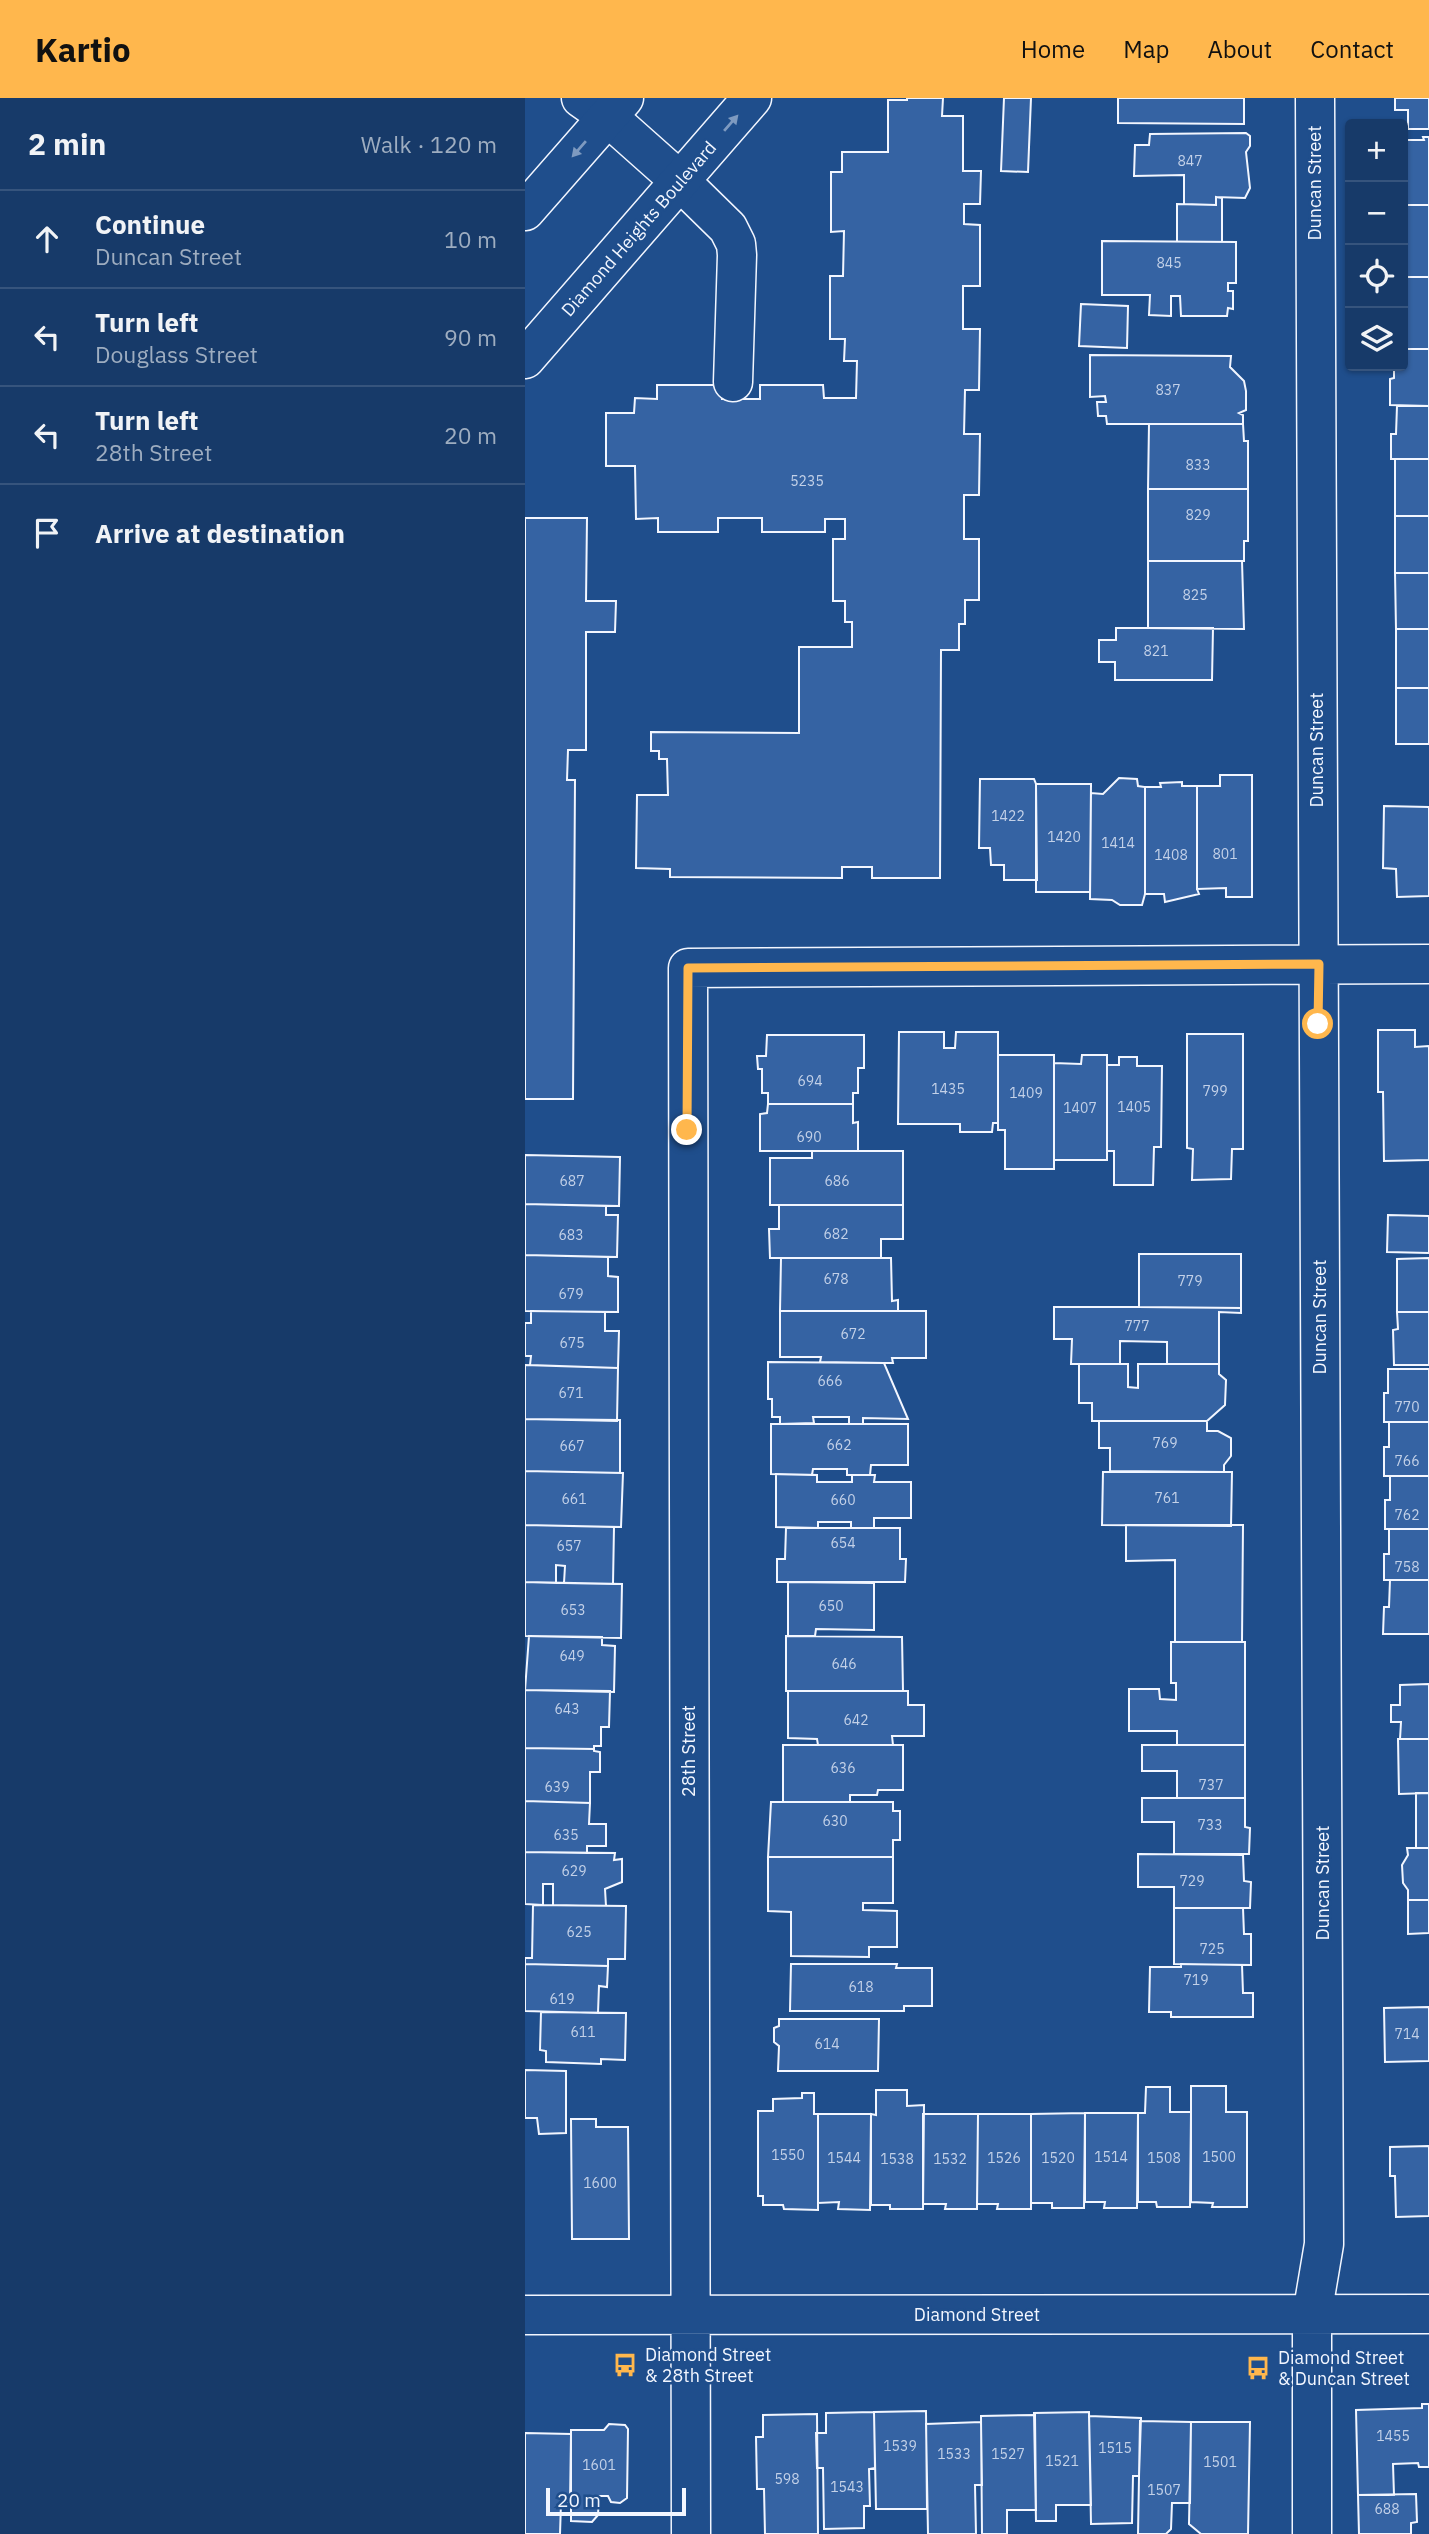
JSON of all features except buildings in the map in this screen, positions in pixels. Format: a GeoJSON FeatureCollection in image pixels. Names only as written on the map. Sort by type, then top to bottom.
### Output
{"type":"FeatureCollection","features":[{"type":"Feature","properties":{"kind":"street","name":"Diamond Heights Boulevard"},"geometry":{"type":"LineString","coordinates":[[525,359],[753,98]]}},
{"type":"Feature","properties":{"kind":"street","name":"Duncan Street"},"geometry":{"type":"LineString","coordinates":[[1312,2534],[1312,2315],[1324,2244],[1315,98]]}},
{"type":"Feature","properties":{"kind":"street"},"geometry":{"type":"LineString","coordinates":[[525,211],[604,104],[728,228],[736,244],[733,382]]}},
{"type":"Feature","properties":{"kind":"street"},"geometry":{"type":"LineString","coordinates":[[1319,964],[1429,964]]}},
{"type":"Feature","properties":{"kind":"street","name":"28th Street"},"geometry":{"type":"LineString","coordinates":[[691,2534],[688,968],[1319,964]]}},
{"type":"Feature","properties":{"kind":"street","name":"Diamond Street"},"geometry":{"type":"LineString","coordinates":[[525,2315],[1429,2314]]}},
{"type":"Feature","properties":{"kind":"place","name":"Diamond Street & 28th Street"},"geometry":{"type":"Point","coordinates":[625,2365]}},
{"type":"Feature","properties":{"kind":"place","name":"Diamond Street & Duncan Street"},"geometry":{"type":"Point","coordinates":[1258,2368]}},
{"type":"Feature","properties":{"kind":"route"},"geometry":{"type":"LineString","coordinates":[[687,1130],[688,968],[1319,964],[1318,1024]]}}]}
